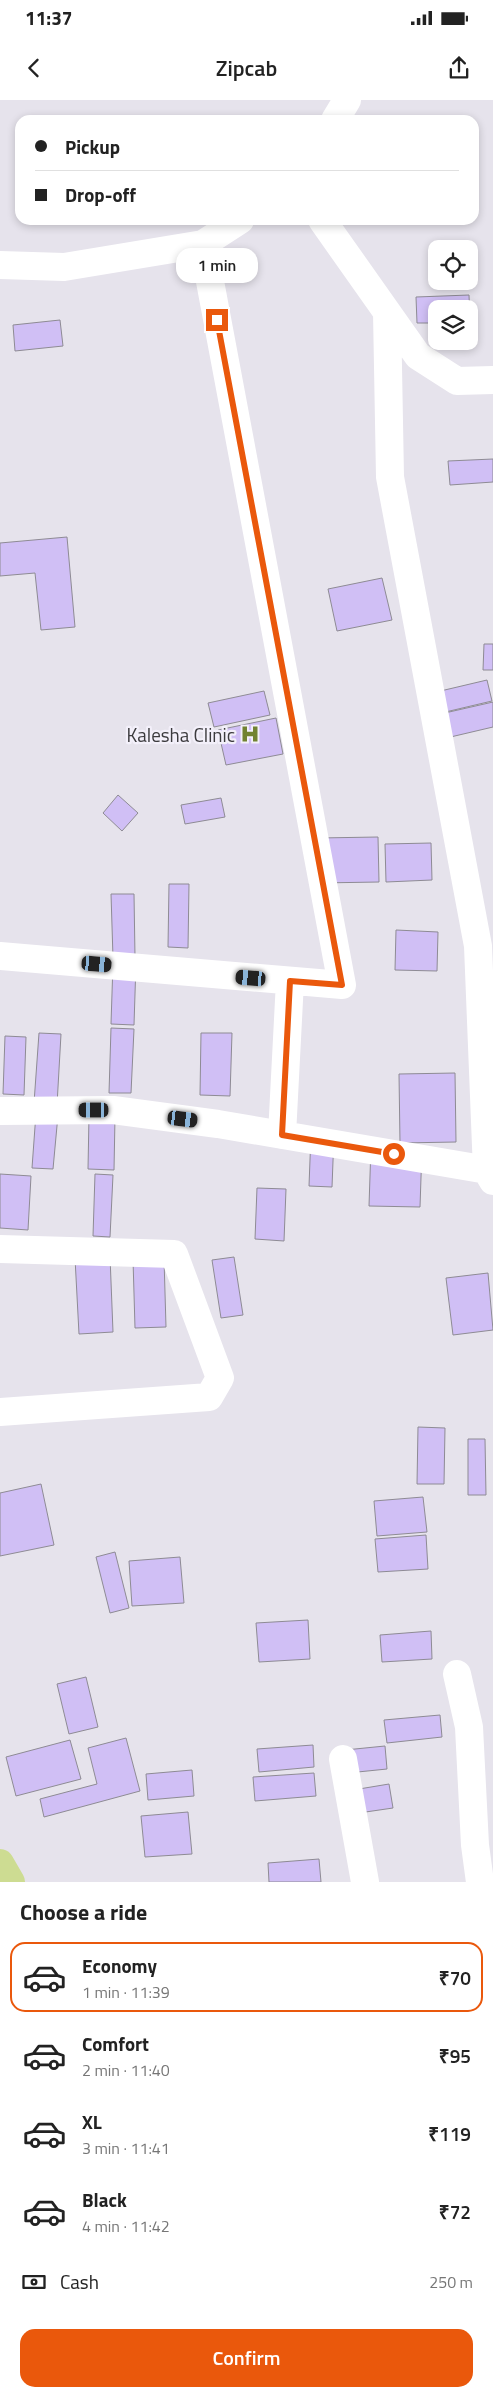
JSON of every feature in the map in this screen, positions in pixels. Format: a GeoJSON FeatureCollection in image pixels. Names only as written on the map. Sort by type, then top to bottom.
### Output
{"type":"FeatureCollection","features":[{"type":"Feature","properties":{"kind":"main road"},"geometry":{"type":"LineString","coordinates":[[0,1863],[11,1882]]}},
{"type":"Feature","properties":{"kind":"street"},"geometry":{"type":"LineString","coordinates":[[338,115],[347,100]]}},
{"type":"Feature","properties":{"kind":"street"},"geometry":{"type":"LineString","coordinates":[[0,266],[64,268],[203,244],[232,225]]}},
{"type":"Feature","properties":{"kind":"street"},"geometry":{"type":"LineString","coordinates":[[326,225],[418,356],[457,381],[493,380]]}},
{"type":"Feature","properties":{"kind":"street"},"geometry":{"type":"LineString","coordinates":[[0,956],[342,985],[203,244]]}},
{"type":"Feature","properties":{"kind":"street"},"geometry":{"type":"LineString","coordinates":[[0,1111],[113,1110],[218,1124],[491,1174],[478,946],[390,477],[387,312]]}},
{"type":"Feature","properties":{"kind":"street"},"geometry":{"type":"LineString","coordinates":[[282,1135],[290,981]]}},
{"type":"Feature","properties":{"kind":"street"},"geometry":{"type":"LineString","coordinates":[[0,1249],[174,1254],[220,1378],[209,1397],[0,1412]]}},
{"type":"Feature","properties":{"kind":"street"},"geometry":{"type":"LineString","coordinates":[[458,1674],[469,1728],[475,1845],[480,1882]]}},
{"type":"Feature","properties":{"kind":"street"},"geometry":{"type":"LineString","coordinates":[[343,1759],[365,1882]]}},
{"type":"Feature","properties":{"kind":"building"},"geometry":{"type":"Polygon","coordinates":[[[469,295],[469,300],[428,300],[428,323],[417,323],[416,297],[469,295]]]}},
{"type":"Feature","properties":{"kind":"building"},"geometry":{"type":"Polygon","coordinates":[[[60,320],[63,346],[15,351],[13,325],[60,320]]]}},
{"type":"Feature","properties":{"kind":"building"},"geometry":{"type":"Polygon","coordinates":[[[493,459],[493,482],[450,485],[448,461],[493,459]]]}},
{"type":"Feature","properties":{"kind":"building"},"geometry":{"type":"Polygon","coordinates":[[[67,537],[75,627],[41,630],[35,573],[0,576],[0,543],[67,537]]]}},
{"type":"Feature","properties":{"kind":"building"},"geometry":{"type":"Polygon","coordinates":[[[382,578],[392,620],[337,631],[328,589],[382,578]]]}},
{"type":"Feature","properties":{"kind":"building"},"geometry":{"type":"Polygon","coordinates":[[[484,644],[493,644],[493,670],[483,670],[484,644]]]}},
{"type":"Feature","properties":{"kind":"building"},"geometry":{"type":"Polygon","coordinates":[[[487,680],[492,701],[437,714],[432,693],[487,680]]]}},
{"type":"Feature","properties":{"kind":"building"},"geometry":{"type":"Polygon","coordinates":[[[264,691],[270,715],[214,727],[208,703],[264,691]]]}},
{"type":"Feature","properties":{"kind":"building"},"geometry":{"type":"Polygon","coordinates":[[[493,702],[493,727],[442,739],[436,715],[493,702]]]}},
{"type":"Feature","properties":{"kind":"building"},"geometry":{"type":"Polygon","coordinates":[[[276,718],[283,754],[226,765],[218,730],[276,718]]]}},
{"type":"Feature","properties":{"kind":"building"},"geometry":{"type":"Polygon","coordinates":[[[118,795],[138,813],[122,831],[103,813],[118,795]]]}},
{"type":"Feature","properties":{"kind":"building"},"geometry":{"type":"Polygon","coordinates":[[[221,798],[225,817],[185,824],[181,805],[221,798]]]}},
{"type":"Feature","properties":{"kind":"building"},"geometry":{"type":"Polygon","coordinates":[[[378,837],[379,882],[319,883],[318,838],[378,837]]]}},
{"type":"Feature","properties":{"kind":"building"},"geometry":{"type":"Polygon","coordinates":[[[431,843],[432,880],[386,882],[385,844],[431,843]]]}},
{"type":"Feature","properties":{"kind":"building"},"geometry":{"type":"Polygon","coordinates":[[[169,884],[189,884],[188,948],[168,947],[169,884]]]}},
{"type":"Feature","properties":{"kind":"building"},"geometry":{"type":"Polygon","coordinates":[[[111,894],[134,894],[135,957],[113,958],[111,894]]]}},
{"type":"Feature","properties":{"kind":"building"},"geometry":{"type":"Polygon","coordinates":[[[396,930],[438,932],[437,971],[395,970],[396,930]]]}},
{"type":"Feature","properties":{"kind":"building"},"geometry":{"type":"Polygon","coordinates":[[[113,963],[136,963],[134,1025],[111,1024],[113,963]]]}},
{"type":"Feature","properties":{"kind":"building"},"geometry":{"type":"Polygon","coordinates":[[[111,1028],[134,1029],[131,1093],[109,1093],[111,1028]]]}},
{"type":"Feature","properties":{"kind":"building"},"geometry":{"type":"Polygon","coordinates":[[[39,1033],[61,1034],[57,1105],[34,1103],[39,1033]]]}},
{"type":"Feature","properties":{"kind":"building"},"geometry":{"type":"Polygon","coordinates":[[[201,1033],[232,1033],[230,1096],[200,1095],[201,1033]]]}},
{"type":"Feature","properties":{"kind":"building"},"geometry":{"type":"Polygon","coordinates":[[[5,1036],[26,1037],[24,1095],[3,1094],[5,1036]]]}},
{"type":"Feature","properties":{"kind":"building"},"geometry":{"type":"Polygon","coordinates":[[[455,1073],[456,1142],[400,1143],[399,1074],[455,1073]]]}},
{"type":"Feature","properties":{"kind":"building"},"geometry":{"type":"Polygon","coordinates":[[[36,1113],[58,1115],[53,1169],[32,1168],[36,1113]]]}},
{"type":"Feature","properties":{"kind":"building"},"geometry":{"type":"Polygon","coordinates":[[[89,1116],[115,1117],[114,1170],[88,1169],[89,1116]]]}},
{"type":"Feature","properties":{"kind":"building"},"geometry":{"type":"Polygon","coordinates":[[[311,1134],[334,1135],[332,1187],[309,1186],[311,1134]]]}},
{"type":"Feature","properties":{"kind":"building"},"geometry":{"type":"Polygon","coordinates":[[[371,1146],[422,1148],[420,1207],[369,1206],[371,1146]]]}},
{"type":"Feature","properties":{"kind":"building"},"geometry":{"type":"Polygon","coordinates":[[[0,1174],[31,1176],[28,1230],[0,1228],[0,1174]]]}},
{"type":"Feature","properties":{"kind":"building"},"geometry":{"type":"Polygon","coordinates":[[[95,1174],[113,1175],[110,1237],[93,1236],[95,1174]]]}},
{"type":"Feature","properties":{"kind":"building"},"geometry":{"type":"Polygon","coordinates":[[[257,1188],[286,1189],[284,1241],[255,1239],[257,1188]]]}},
{"type":"Feature","properties":{"kind":"building"},"geometry":{"type":"Polygon","coordinates":[[[110,1256],[113,1332],[79,1334],[75,1258],[110,1256]]]}},
{"type":"Feature","properties":{"kind":"building"},"geometry":{"type":"Polygon","coordinates":[[[234,1257],[243,1315],[221,1318],[212,1260],[234,1257]]]}},
{"type":"Feature","properties":{"kind":"building"},"geometry":{"type":"Polygon","coordinates":[[[164,1258],[166,1327],[135,1328],[133,1259],[164,1258]]]}},
{"type":"Feature","properties":{"kind":"building"},"geometry":{"type":"Polygon","coordinates":[[[488,1273],[493,1330],[453,1335],[446,1278],[488,1273]]]}},
{"type":"Feature","properties":{"kind":"building"},"geometry":{"type":"Polygon","coordinates":[[[418,1427],[445,1428],[444,1484],[417,1484],[418,1427]]]}},
{"type":"Feature","properties":{"kind":"building"},"geometry":{"type":"Polygon","coordinates":[[[468,1439],[485,1439],[486,1495],[468,1495],[468,1439]]]}},
{"type":"Feature","properties":{"kind":"building"},"geometry":{"type":"Polygon","coordinates":[[[41,1484],[54,1545],[0,1556],[0,1493],[41,1484]]]}},
{"type":"Feature","properties":{"kind":"building"},"geometry":{"type":"Polygon","coordinates":[[[423,1497],[427,1532],[377,1536],[374,1501],[423,1497]]]}},
{"type":"Feature","properties":{"kind":"building"},"geometry":{"type":"Polygon","coordinates":[[[426,1535],[428,1569],[378,1572],[375,1539],[426,1535]]]}},
{"type":"Feature","properties":{"kind":"building"},"geometry":{"type":"Polygon","coordinates":[[[115,1552],[129,1608],[110,1613],[96,1557],[115,1552]]]}},
{"type":"Feature","properties":{"kind":"building"},"geometry":{"type":"Polygon","coordinates":[[[180,1557],[184,1603],[132,1606],[129,1561],[180,1557]]]}},
{"type":"Feature","properties":{"kind":"building"},"geometry":{"type":"Polygon","coordinates":[[[308,1620],[310,1659],[259,1662],[256,1623],[308,1620]]]}},
{"type":"Feature","properties":{"kind":"building"},"geometry":{"type":"Polygon","coordinates":[[[431,1631],[432,1659],[382,1662],[380,1635],[431,1631]]]}},
{"type":"Feature","properties":{"kind":"building"},"geometry":{"type":"Polygon","coordinates":[[[86,1677],[98,1727],[69,1734],[57,1684],[86,1677]]]}},
{"type":"Feature","properties":{"kind":"building"},"geometry":{"type":"Polygon","coordinates":[[[440,1715],[442,1737],[387,1743],[384,1720],[440,1715]]]}},
{"type":"Feature","properties":{"kind":"building"},"geometry":{"type":"Polygon","coordinates":[[[126,1738],[140,1791],[44,1817],[40,1799],[97,1784],[88,1748],[126,1738]]]}},
{"type":"Feature","properties":{"kind":"building"},"geometry":{"type":"Polygon","coordinates":[[[70,1740],[81,1779],[16,1796],[6,1757],[70,1740]]]}},
{"type":"Feature","properties":{"kind":"building"},"geometry":{"type":"Polygon","coordinates":[[[313,1745],[314,1767],[259,1772],[257,1749],[313,1745]]]}},
{"type":"Feature","properties":{"kind":"building"},"geometry":{"type":"Polygon","coordinates":[[[385,1746],[387,1769],[338,1774],[335,1751],[385,1746]]]}},
{"type":"Feature","properties":{"kind":"building"},"geometry":{"type":"Polygon","coordinates":[[[192,1770],[194,1796],[148,1800],[146,1774],[192,1770]]]}},
{"type":"Feature","properties":{"kind":"building"},"geometry":{"type":"Polygon","coordinates":[[[314,1773],[316,1796],[255,1801],[253,1777],[314,1773]]]}},
{"type":"Feature","properties":{"kind":"building"},"geometry":{"type":"Polygon","coordinates":[[[389,1784],[393,1808],[345,1815],[341,1792],[389,1784]]]}},
{"type":"Feature","properties":{"kind":"building"},"geometry":{"type":"Polygon","coordinates":[[[188,1812],[192,1854],[145,1857],[141,1816],[188,1812]]]}},
{"type":"Feature","properties":{"kind":"building"},"geometry":{"type":"Polygon","coordinates":[[[319,1859],[321,1882],[269,1882],[268,1863],[319,1859]]]}},
{"type":"Feature","properties":{"kind":"place","name":"Kalesha Clinic"},"geometry":{"type":"Point","coordinates":[250,734]}},
{"type":"Feature","properties":{"kind":"route"},"geometry":{"type":"LineString","coordinates":[[217,320],[342,985],[290,981],[282,1135],[394,1154]]}}]}
